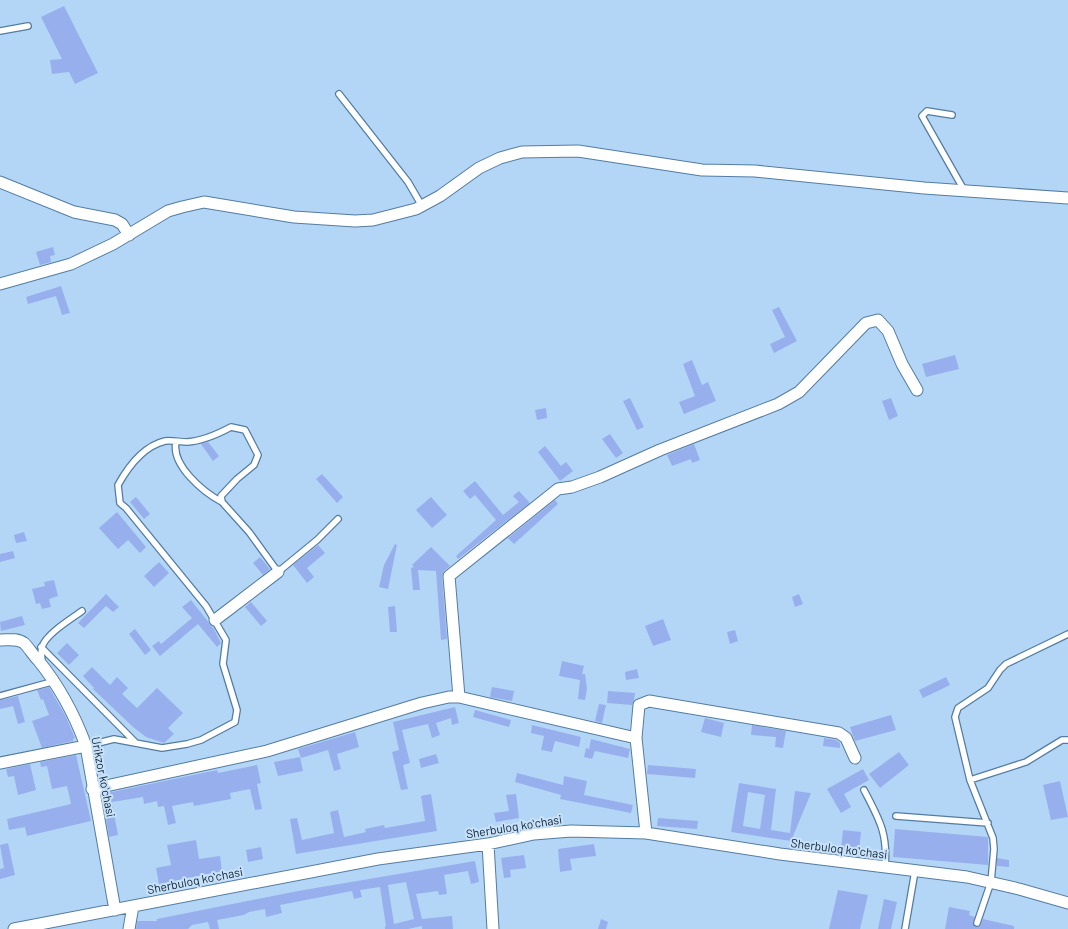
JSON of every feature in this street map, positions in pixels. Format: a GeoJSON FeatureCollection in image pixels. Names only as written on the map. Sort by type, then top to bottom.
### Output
{"type":"FeatureCollection","features":[{"type":"Feature","properties":{"kind":"street"},"geometry":{"type":"LineString","coordinates":[[0,284],[71,264],[129,235],[168,211],[204,202],[270,214],[355,221],[387,217],[422,206],[440,196],[470,173],[500,158],[522,152],[561,150],[578,151],[702,170],[755,171],[858,183],[1068,198]]}},
{"type":"Feature","properties":{"kind":"street"},"geometry":{"type":"LineString","coordinates":[[0,182],[74,212],[115,220],[122,224],[129,235]]}},
{"type":"Feature","properties":{"kind":"street"},"geometry":{"type":"LineString","coordinates":[[459,697],[449,576],[558,489],[572,487],[600,477],[660,450],[778,404],[799,392],[866,323],[878,320],[888,331],[902,364],[917,390]]}},
{"type":"Feature","properties":{"kind":"street"},"geometry":{"type":"LineString","coordinates":[[215,620],[278,572]]}},
{"type":"Feature","properties":{"kind":"street","name":"Urikzor koʻchasi"},"geometry":{"type":"LineString","coordinates":[[0,640],[15,639],[24,643],[55,681],[69,704],[86,746],[92,789],[115,910]]}},
{"type":"Feature","properties":{"kind":"street"},"geometry":{"type":"LineString","coordinates":[[92,789],[266,751],[422,703],[459,697],[636,738]]}},
{"type":"Feature","properties":{"kind":"street"},"geometry":{"type":"LineString","coordinates":[[646,833],[636,738],[639,705],[649,701],[839,733],[846,738],[855,758]]}},
{"type":"Feature","properties":{"kind":"street"},"geometry":{"type":"LineString","coordinates":[[0,762],[86,746]]}},
{"type":"Feature","properties":{"kind":"street","name":"Sherbuloq koʻchasi"},"geometry":{"type":"LineString","coordinates":[[14,929],[378,859],[488,844],[534,834],[571,831],[646,833],[780,854],[967,877],[1068,903]]}},
{"type":"Feature","properties":{"kind":"street"},"geometry":{"type":"LineString","coordinates":[[488,844],[493,929]]}},
{"type":"Feature","properties":{"kind":"street"},"geometry":{"type":"LineString","coordinates":[[129,929],[133,906]]}},
{"type":"Feature","properties":{"kind":"lane"},"geometry":{"type":"LineString","coordinates":[[0,31],[28,26]]}},
{"type":"Feature","properties":{"kind":"lane"},"geometry":{"type":"LineString","coordinates":[[339,94],[408,182],[422,206]]}},
{"type":"Feature","properties":{"kind":"lane"},"geometry":{"type":"LineString","coordinates":[[952,115],[926,111],[922,113],[922,116],[964,190]]}},
{"type":"Feature","properties":{"kind":"lane"},"geometry":{"type":"LineString","coordinates":[[86,746],[114,739],[162,748],[187,744],[201,740],[235,722],[237,710],[223,664],[226,640],[215,620],[191,588],[126,508],[120,503],[118,485],[124,474],[153,446],[166,441],[189,442],[217,435],[231,427],[245,430],[258,455],[254,465],[237,479],[221,496],[222,502]]}},
{"type":"Feature","properties":{"kind":"lane"},"geometry":{"type":"LineString","coordinates":[[176,442],[175,449],[179,461],[192,479],[210,495],[222,502],[249,532],[278,572],[317,540],[338,519]]}},
{"type":"Feature","properties":{"kind":"lane"},"geometry":{"type":"LineString","coordinates":[[42,665],[42,647],[49,637],[82,611]]}},
{"type":"Feature","properties":{"kind":"lane"},"geometry":{"type":"LineString","coordinates":[[977,923],[991,882],[994,849],[993,838],[970,780],[955,717],[958,708],[988,688],[1006,664],[1068,634]]}},
{"type":"Feature","properties":{"kind":"lane"},"geometry":{"type":"LineString","coordinates":[[42,647],[135,742]]}},
{"type":"Feature","properties":{"kind":"lane"},"geometry":{"type":"LineString","coordinates":[[0,696],[55,681]]}},
{"type":"Feature","properties":{"kind":"lane"},"geometry":{"type":"LineString","coordinates":[[970,780],[1026,762],[1054,745],[1068,740]]}},
{"type":"Feature","properties":{"kind":"lane"},"geometry":{"type":"LineString","coordinates":[[864,790],[881,823],[887,849],[885,867]]}},
{"type":"Feature","properties":{"kind":"lane"},"geometry":{"type":"LineString","coordinates":[[896,816],[988,823]]}},
{"type":"Feature","properties":{"kind":"lane"},"geometry":{"type":"LineString","coordinates":[[905,929],[915,871]]}},
{"type":"Feature","properties":{"kind":"building"},"geometry":{"type":"Polygon","coordinates":[[[64,6],[98,73],[75,84],[69,72],[52,74],[50,60],[62,59],[41,17],[64,6]]]}},
{"type":"Feature","properties":{"kind":"building"},"geometry":{"type":"Polygon","coordinates":[[[53,247],[55,255],[50,256],[51,262],[40,265],[36,252],[53,247]]]}},
{"type":"Feature","properties":{"kind":"building"},"geometry":{"type":"Polygon","coordinates":[[[61,286],[70,313],[62,315],[56,296],[28,304],[26,297],[61,286]]]}},
{"type":"Feature","properties":{"kind":"building"},"geometry":{"type":"Polygon","coordinates":[[[779,307],[797,341],[774,353],[770,344],[785,337],[772,310],[779,307]]]}},
{"type":"Feature","properties":{"kind":"building"},"geometry":{"type":"Polygon","coordinates":[[[955,355],[959,369],[926,377],[922,364],[955,355]]]}},
{"type":"Feature","properties":{"kind":"building"},"geometry":{"type":"Polygon","coordinates":[[[692,360],[702,385],[708,382],[716,401],[684,414],[679,402],[695,396],[683,364],[692,360]]]}},
{"type":"Feature","properties":{"kind":"building"},"geometry":{"type":"Polygon","coordinates":[[[630,398],[644,427],[637,430],[623,401],[630,398]]]}},
{"type":"Feature","properties":{"kind":"building"},"geometry":{"type":"Polygon","coordinates":[[[891,398],[898,416],[889,420],[882,401],[891,398]]]}},
{"type":"Feature","properties":{"kind":"building"},"geometry":{"type":"Polygon","coordinates":[[[546,408],[547,418],[537,420],[535,410],[546,408]]]}},
{"type":"Feature","properties":{"kind":"building"},"geometry":{"type":"Polygon","coordinates":[[[610,434],[623,453],[616,458],[602,439],[610,434]]]}},
{"type":"Feature","properties":{"kind":"building"},"geometry":{"type":"Polygon","coordinates":[[[208,442],[219,456],[213,461],[201,444],[208,442]]]}},
{"type":"Feature","properties":{"kind":"building"},"geometry":{"type":"Polygon","coordinates":[[[694,444],[700,460],[692,463],[691,459],[672,466],[667,455],[694,444]]]}},
{"type":"Feature","properties":{"kind":"building"},"geometry":{"type":"Polygon","coordinates":[[[545,446],[561,466],[566,462],[573,471],[560,481],[538,452],[545,446]]]}},
{"type":"Feature","properties":{"kind":"building"},"geometry":{"type":"Polygon","coordinates":[[[322,474],[343,497],[337,503],[316,479],[322,474]]]}},
{"type":"Feature","properties":{"kind":"building"},"geometry":{"type":"Polygon","coordinates":[[[475,481],[503,515],[519,502],[513,496],[519,491],[530,503],[458,559],[456,556],[496,520],[475,495],[470,499],[463,491],[475,481]]]}},
{"type":"Feature","properties":{"kind":"building"},"geometry":{"type":"Polygon","coordinates":[[[136,497],[150,514],[144,519],[130,502],[136,497]]]}},
{"type":"Feature","properties":{"kind":"building"},"geometry":{"type":"Polygon","coordinates":[[[431,497],[447,515],[432,528],[416,510],[431,497]]]}},
{"type":"Feature","properties":{"kind":"building"},"geometry":{"type":"Polygon","coordinates":[[[555,500],[558,504],[514,544],[508,538],[555,500]]]}},
{"type":"Feature","properties":{"kind":"building"},"geometry":{"type":"Polygon","coordinates":[[[117,512],[146,547],[140,553],[128,540],[118,549],[99,528],[117,512]]]}},
{"type":"Feature","properties":{"kind":"building"},"geometry":{"type":"Polygon","coordinates":[[[24,532],[27,541],[16,543],[14,535],[24,532]]]}},
{"type":"Feature","properties":{"kind":"building"},"geometry":{"type":"Polygon","coordinates":[[[395,544],[397,545],[388,589],[379,587],[384,565],[395,544]]]}},
{"type":"Feature","properties":{"kind":"building"},"geometry":{"type":"Polygon","coordinates":[[[318,545],[325,553],[307,568],[314,577],[307,583],[293,565],[318,545]]]}},
{"type":"Feature","properties":{"kind":"building"},"geometry":{"type":"Polygon","coordinates":[[[431,547],[450,566],[444,571],[442,577],[447,639],[441,640],[436,571],[418,570],[420,590],[413,590],[411,568],[414,567],[412,565],[431,547]]]}},
{"type":"Feature","properties":{"kind":"building"},"geometry":{"type":"Polygon","coordinates":[[[13,551],[15,558],[0,562],[0,554],[13,551]]]}},
{"type":"Feature","properties":{"kind":"building"},"geometry":{"type":"Polygon","coordinates":[[[260,557],[270,569],[263,575],[253,563],[260,557]]]}},
{"type":"Feature","properties":{"kind":"building"},"geometry":{"type":"Polygon","coordinates":[[[159,562],[169,573],[154,587],[144,576],[159,562]]]}},
{"type":"Feature","properties":{"kind":"building"},"geometry":{"type":"Polygon","coordinates":[[[54,580],[58,596],[49,599],[51,607],[42,609],[40,603],[36,604],[32,589],[45,586],[44,582],[54,580]]]}},
{"type":"Feature","properties":{"kind":"building"},"geometry":{"type":"Polygon","coordinates":[[[106,594],[119,607],[113,612],[106,606],[84,628],[78,623],[106,594]]]}},
{"type":"Feature","properties":{"kind":"building"},"geometry":{"type":"Polygon","coordinates":[[[799,594],[803,604],[795,607],[792,597],[799,594]]]}},
{"type":"Feature","properties":{"kind":"building"},"geometry":{"type":"Polygon","coordinates":[[[191,600],[214,629],[221,643],[217,647],[198,624],[160,656],[152,646],[159,641],[161,644],[192,618],[182,607],[191,600]]]}},
{"type":"Feature","properties":{"kind":"building"},"geometry":{"type":"Polygon","coordinates":[[[251,602],[267,621],[261,626],[245,607],[251,602]]]}},
{"type":"Feature","properties":{"kind":"building"},"geometry":{"type":"Polygon","coordinates":[[[395,606],[397,632],[390,632],[388,607],[395,606]]]}},
{"type":"Feature","properties":{"kind":"building"},"geometry":{"type":"Polygon","coordinates":[[[22,616],[25,625],[1,631],[0,622],[22,616]]]}},
{"type":"Feature","properties":{"kind":"building"},"geometry":{"type":"Polygon","coordinates":[[[663,619],[671,640],[653,646],[645,626],[663,619]]]}},
{"type":"Feature","properties":{"kind":"building"},"geometry":{"type":"Polygon","coordinates":[[[135,629],[151,650],[145,655],[129,634],[135,629]]]}},
{"type":"Feature","properties":{"kind":"building"},"geometry":{"type":"Polygon","coordinates":[[[735,630],[738,641],[730,644],[727,632],[735,630]]]}},
{"type":"Feature","properties":{"kind":"building"},"geometry":{"type":"Polygon","coordinates":[[[67,643],[79,655],[69,665],[57,653],[67,643]]]}},
{"type":"Feature","properties":{"kind":"building"},"geometry":{"type":"Polygon","coordinates":[[[562,661],[584,666],[582,674],[585,674],[587,689],[585,700],[578,699],[580,680],[559,676],[562,661]]]}},
{"type":"Feature","properties":{"kind":"building"},"geometry":{"type":"Polygon","coordinates":[[[92,667],[110,685],[117,677],[128,688],[122,694],[137,708],[157,688],[183,713],[168,728],[174,734],[164,743],[146,737],[133,727],[93,689],[94,688],[83,676],[92,667]]]}},
{"type":"Feature","properties":{"kind":"building"},"geometry":{"type":"Polygon","coordinates":[[[637,669],[639,678],[626,680],[625,672],[637,669]]]}},
{"type":"Feature","properties":{"kind":"building"},"geometry":{"type":"Polygon","coordinates":[[[946,677],[950,685],[923,698],[919,690],[946,677]]]}},
{"type":"Feature","properties":{"kind":"building"},"geometry":{"type":"Polygon","coordinates":[[[49,687],[65,715],[75,738],[73,741],[42,748],[32,721],[49,715],[43,699],[41,700],[37,690],[49,687]]]}},
{"type":"Feature","properties":{"kind":"building"},"geometry":{"type":"Polygon","coordinates":[[[492,687],[514,691],[512,701],[490,697],[492,687]]]}},
{"type":"Feature","properties":{"kind":"building"},"geometry":{"type":"Polygon","coordinates":[[[608,691],[635,693],[632,705],[607,703],[608,691]]]}},
{"type":"Feature","properties":{"kind":"building"},"geometry":{"type":"Polygon","coordinates":[[[18,696],[25,722],[18,724],[13,706],[0,709],[0,700],[18,696]]]}},
{"type":"Feature","properties":{"kind":"building"},"geometry":{"type":"Polygon","coordinates":[[[599,704],[606,705],[602,723],[595,721],[599,704]]]}},
{"type":"Feature","properties":{"kind":"building"},"geometry":{"type":"Polygon","coordinates":[[[455,707],[459,723],[452,725],[451,718],[436,723],[440,735],[432,738],[428,724],[402,730],[410,763],[403,765],[408,789],[401,790],[392,752],[399,750],[393,722],[455,707]]]}},
{"type":"Feature","properties":{"kind":"building"},"geometry":{"type":"Polygon","coordinates":[[[475,710],[511,720],[509,727],[473,717],[475,710]]]}},
{"type":"Feature","properties":{"kind":"building"},"geometry":{"type":"Polygon","coordinates":[[[891,715],[896,730],[855,741],[850,727],[891,715]]]}},
{"type":"Feature","properties":{"kind":"building"},"geometry":{"type":"Polygon","coordinates":[[[705,718],[724,723],[721,737],[701,732],[705,718]]]}},
{"type":"Feature","properties":{"kind":"building"},"geometry":{"type":"Polygon","coordinates":[[[532,725],[581,737],[579,747],[555,741],[552,752],[541,750],[544,736],[531,733],[532,725]]]}},
{"type":"Feature","properties":{"kind":"building"},"geometry":{"type":"Polygon","coordinates":[[[752,725],[786,731],[783,748],[775,747],[776,737],[751,735],[752,725]]]}},
{"type":"Feature","properties":{"kind":"building"},"geometry":{"type":"Polygon","coordinates":[[[355,732],[359,747],[337,754],[341,769],[334,771],[328,750],[301,758],[298,749],[355,732]]]}},
{"type":"Feature","properties":{"kind":"building"},"geometry":{"type":"Polygon","coordinates":[[[824,738],[836,740],[840,743],[840,748],[823,746],[824,738]]]}},
{"type":"Feature","properties":{"kind":"building"},"geometry":{"type":"Polygon","coordinates":[[[591,739],[630,749],[628,758],[595,751],[592,759],[584,757],[586,748],[589,749],[591,739]]]}},
{"type":"Feature","properties":{"kind":"building"},"geometry":{"type":"Polygon","coordinates":[[[899,752],[909,765],[880,788],[869,774],[899,752]]]}},
{"type":"Feature","properties":{"kind":"building"},"geometry":{"type":"Polygon","coordinates":[[[436,754],[439,763],[421,768],[419,759],[436,754]]]}},
{"type":"Feature","properties":{"kind":"building"},"geometry":{"type":"Polygon","coordinates":[[[76,755],[91,821],[27,836],[25,827],[9,830],[7,819],[71,804],[67,786],[52,789],[47,766],[41,767],[40,762],[76,755]]]}},
{"type":"Feature","properties":{"kind":"building"},"geometry":{"type":"Polygon","coordinates":[[[300,757],[303,771],[278,776],[274,762],[300,757]]]}},
{"type":"Feature","properties":{"kind":"building"},"geometry":{"type":"Polygon","coordinates":[[[30,764],[36,790],[18,795],[14,776],[8,777],[6,769],[30,764]]]}},
{"type":"Feature","properties":{"kind":"building"},"geometry":{"type":"Polygon","coordinates":[[[257,765],[261,783],[257,784],[262,809],[255,810],[250,789],[230,793],[231,799],[194,806],[193,802],[172,806],[176,823],[168,825],[164,806],[158,807],[157,801],[144,804],[143,797],[112,802],[118,835],[109,837],[102,794],[217,770],[218,773],[257,765]]]}},
{"type":"Feature","properties":{"kind":"building"},"geometry":{"type":"Polygon","coordinates":[[[648,765],[696,769],[695,778],[647,774],[648,765]]]}},
{"type":"Feature","properties":{"kind":"building"},"geometry":{"type":"Polygon","coordinates":[[[863,769],[869,780],[844,794],[851,807],[841,813],[827,789],[863,769]]]}},
{"type":"Feature","properties":{"kind":"building"},"geometry":{"type":"Polygon","coordinates":[[[517,773],[563,785],[564,776],[587,781],[584,795],[633,805],[631,813],[560,799],[561,795],[515,782],[517,773]]]}},
{"type":"Feature","properties":{"kind":"building"},"geometry":{"type":"Polygon","coordinates":[[[1060,781],[1068,817],[1051,820],[1043,785],[1060,781]]]}},
{"type":"Feature","properties":{"kind":"building"},"geometry":{"type":"Polygon","coordinates":[[[739,783],[776,789],[771,830],[790,833],[795,791],[811,793],[791,841],[731,832],[739,783]],[[748,792],[743,826],[760,829],[765,795],[748,792]]]}},
{"type":"Feature","properties":{"kind":"building"},"geometry":{"type":"Polygon","coordinates":[[[431,794],[437,831],[296,854],[290,819],[297,818],[302,840],[334,833],[330,812],[338,810],[344,837],[366,832],[365,829],[384,825],[385,828],[425,821],[421,796],[431,794]]]}},
{"type":"Feature","properties":{"kind":"building"},"geometry":{"type":"Polygon","coordinates":[[[516,794],[519,818],[496,822],[494,813],[509,811],[506,795],[516,794]]]}},
{"type":"Feature","properties":{"kind":"building"},"geometry":{"type":"Polygon","coordinates":[[[658,818],[698,821],[697,829],[657,826],[658,818]]]}},
{"type":"Feature","properties":{"kind":"building"},"geometry":{"type":"Polygon","coordinates":[[[895,829],[988,837],[988,865],[893,857],[895,829]]]}},
{"type":"Feature","properties":{"kind":"building"},"geometry":{"type":"Polygon","coordinates":[[[843,830],[861,832],[859,851],[841,849],[843,830]]]}},
{"type":"Feature","properties":{"kind":"building"},"geometry":{"type":"Polygon","coordinates":[[[196,840],[199,859],[220,856],[222,871],[159,884],[156,868],[171,865],[167,845],[196,840]]]}},
{"type":"Feature","properties":{"kind":"building"},"geometry":{"type":"Polygon","coordinates":[[[8,843],[15,875],[0,879],[0,869],[4,868],[0,845],[8,843]]]}},
{"type":"Feature","properties":{"kind":"building"},"geometry":{"type":"Polygon","coordinates":[[[594,844],[596,856],[570,859],[572,870],[560,872],[558,849],[594,844]]]}},
{"type":"Feature","properties":{"kind":"building"},"geometry":{"type":"Polygon","coordinates":[[[261,847],[263,859],[248,862],[246,850],[261,847]]]}},
{"type":"Feature","properties":{"kind":"building"},"geometry":{"type":"Polygon","coordinates":[[[524,855],[526,868],[510,870],[511,877],[504,878],[501,858],[524,855]]]}},
{"type":"Feature","properties":{"kind":"building"},"geometry":{"type":"Polygon","coordinates":[[[997,858],[1009,860],[1009,867],[997,866],[997,858]]]}},
{"type":"Feature","properties":{"kind":"building"},"geometry":{"type":"Polygon","coordinates":[[[475,861],[479,882],[471,884],[468,871],[444,875],[447,894],[439,895],[438,891],[416,894],[422,919],[452,916],[453,929],[422,929],[422,926],[408,929],[385,929],[386,926],[380,887],[360,890],[362,897],[354,899],[352,891],[280,905],[282,913],[266,917],[265,909],[217,920],[219,929],[210,929],[208,922],[192,925],[188,929],[136,929],[137,921],[157,921],[157,919],[298,891],[475,861]],[[406,882],[388,885],[394,924],[414,919],[406,882]]]}},
{"type":"Feature","properties":{"kind":"building"},"geometry":{"type":"Polygon","coordinates":[[[838,890],[868,895],[860,929],[829,929],[838,890]]]}},
{"type":"Feature","properties":{"kind":"building"},"geometry":{"type":"Polygon","coordinates":[[[884,899],[897,902],[891,929],[878,929],[884,899]]]}},
{"type":"Feature","properties":{"kind":"building"},"geometry":{"type":"Polygon","coordinates":[[[949,907],[970,911],[969,915],[975,917],[973,923],[975,927],[980,926],[983,919],[1014,926],[1014,929],[945,929],[949,907]]]}},
{"type":"Feature","properties":{"kind":"building"},"geometry":{"type":"Polygon","coordinates":[[[601,919],[608,922],[606,929],[598,929],[601,919]]]}}]}
